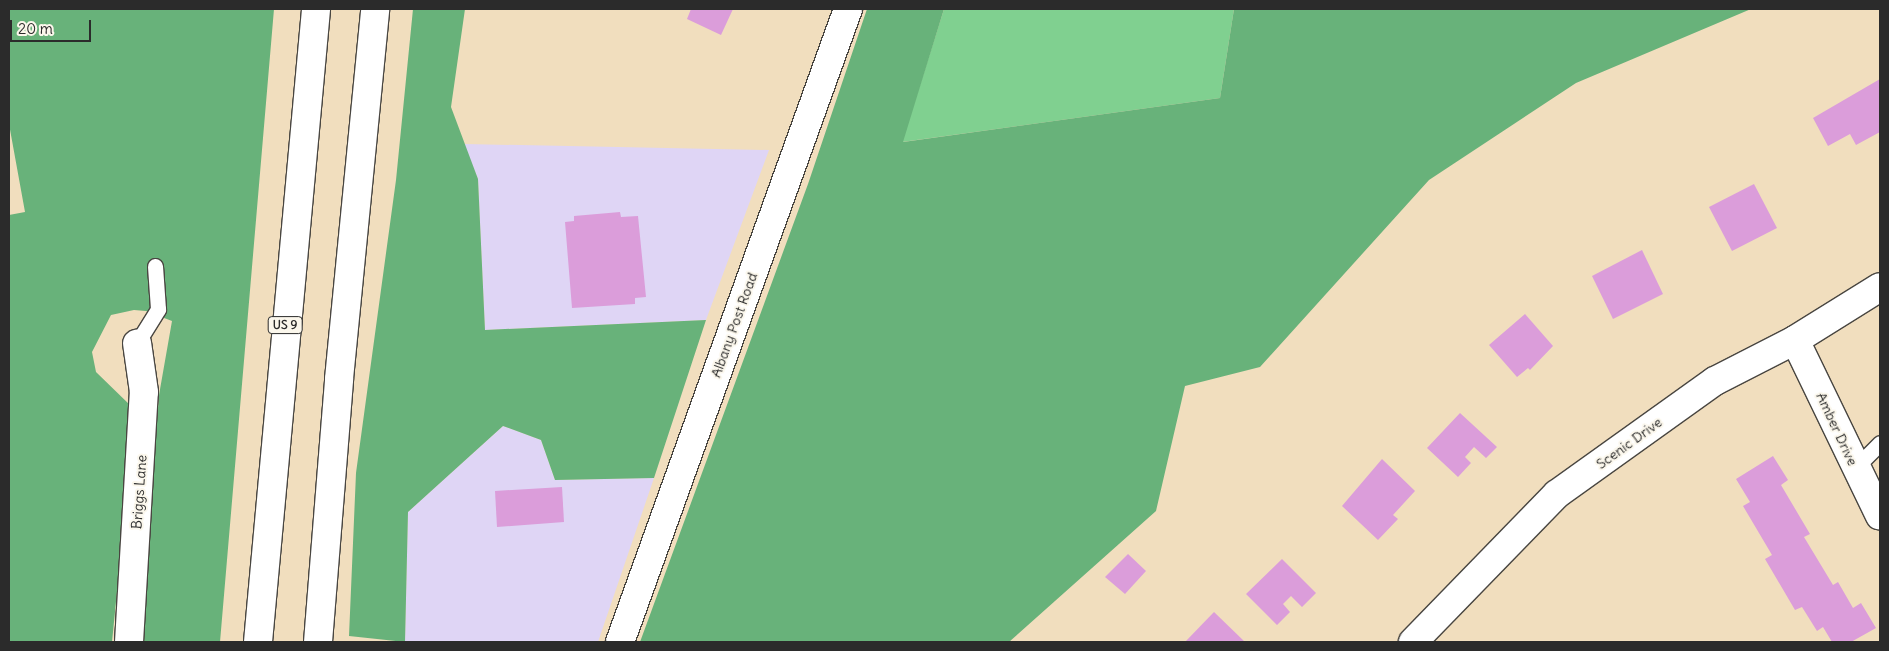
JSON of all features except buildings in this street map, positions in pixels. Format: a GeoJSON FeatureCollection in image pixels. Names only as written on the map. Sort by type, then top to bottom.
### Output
{"type":"FeatureCollection","features":[{"type":"Feature","properties":{"kind":"main road","name":"US 9"},"geometry":{"type":"LineString","coordinates":[[258,642],[280,375],[316,9]]}},
{"type":"Feature","properties":{"kind":"main road"},"geometry":{"type":"LineString","coordinates":[[318,642],[338,388],[375,9]]}},
{"type":"Feature","properties":{"kind":"main road","name":"Albany Post Road"},"geometry":{"type":"LineString","coordinates":[[620,642],[848,9]]}},
{"type":"Feature","properties":{"kind":"main road","name":"Scenic Drive"},"geometry":{"type":"LineString","coordinates":[[1413,642],[1557,494],[1715,382],[1795,340],[1880,287]]}},
{"type":"Feature","properties":{"kind":"main road","name":"Amber Drive"},"geometry":{"type":"LineString","coordinates":[[1795,340],[1855,468],[1880,516]]}},
{"type":"Feature","properties":{"kind":"main road","name":"Briggs Lane"},"geometry":{"type":"LineString","coordinates":[[129,642],[144,392],[137,343]]}},
{"type":"Feature","properties":{"kind":"lane"},"geometry":{"type":"LineString","coordinates":[[137,343],[158,309],[155,266]]}},
{"type":"Feature","properties":{"kind":"lane"},"geometry":{"type":"LineString","coordinates":[[1855,468],[1880,443]]}},
{"type":"Feature","properties":{"kind":"shaded area"},"geometry":{"type":"Polygon","coordinates":[[[464,144],[769,150],[706,320],[485,330],[478,179],[464,144]]]}},
{"type":"Feature","properties":{"kind":"shaded area"},"geometry":{"type":"Polygon","coordinates":[[[503,426],[541,440],[555,480],[654,478],[598,642],[405,642],[408,512],[503,426]]]}},
{"type":"Feature","properties":{"kind":"green space"},"geometry":{"type":"Polygon","coordinates":[[[9,9],[274,9],[220,642],[140,642],[159,395],[172,321],[146,311],[134,310],[111,315],[92,352],[96,372],[132,407],[133,431],[112,642],[9,642],[9,215],[25,212],[9,124],[9,9]]]}},
{"type":"Feature","properties":{"kind":"green space"},"geometry":{"type":"Polygon","coordinates":[[[413,9],[465,9],[451,107],[478,179],[485,330],[706,320],[654,478],[555,480],[541,440],[503,426],[408,512],[405,642],[349,636],[356,473],[396,180],[413,9]]]}},
{"type":"Feature","properties":{"kind":"green space"},"geometry":{"type":"Polygon","coordinates":[[[867,9],[944,9],[903,142],[1220,98],[1234,9],[1751,9],[1576,83],[1429,180],[1260,367],[1185,386],[1156,511],[1009,642],[640,642],[808,184],[867,9]]]}},
{"type":"Feature","properties":{"kind":"green space"},"geometry":{"type":"Polygon","coordinates":[[[944,9],[1234,9],[1220,98],[902,142],[944,9]]]}}]}
